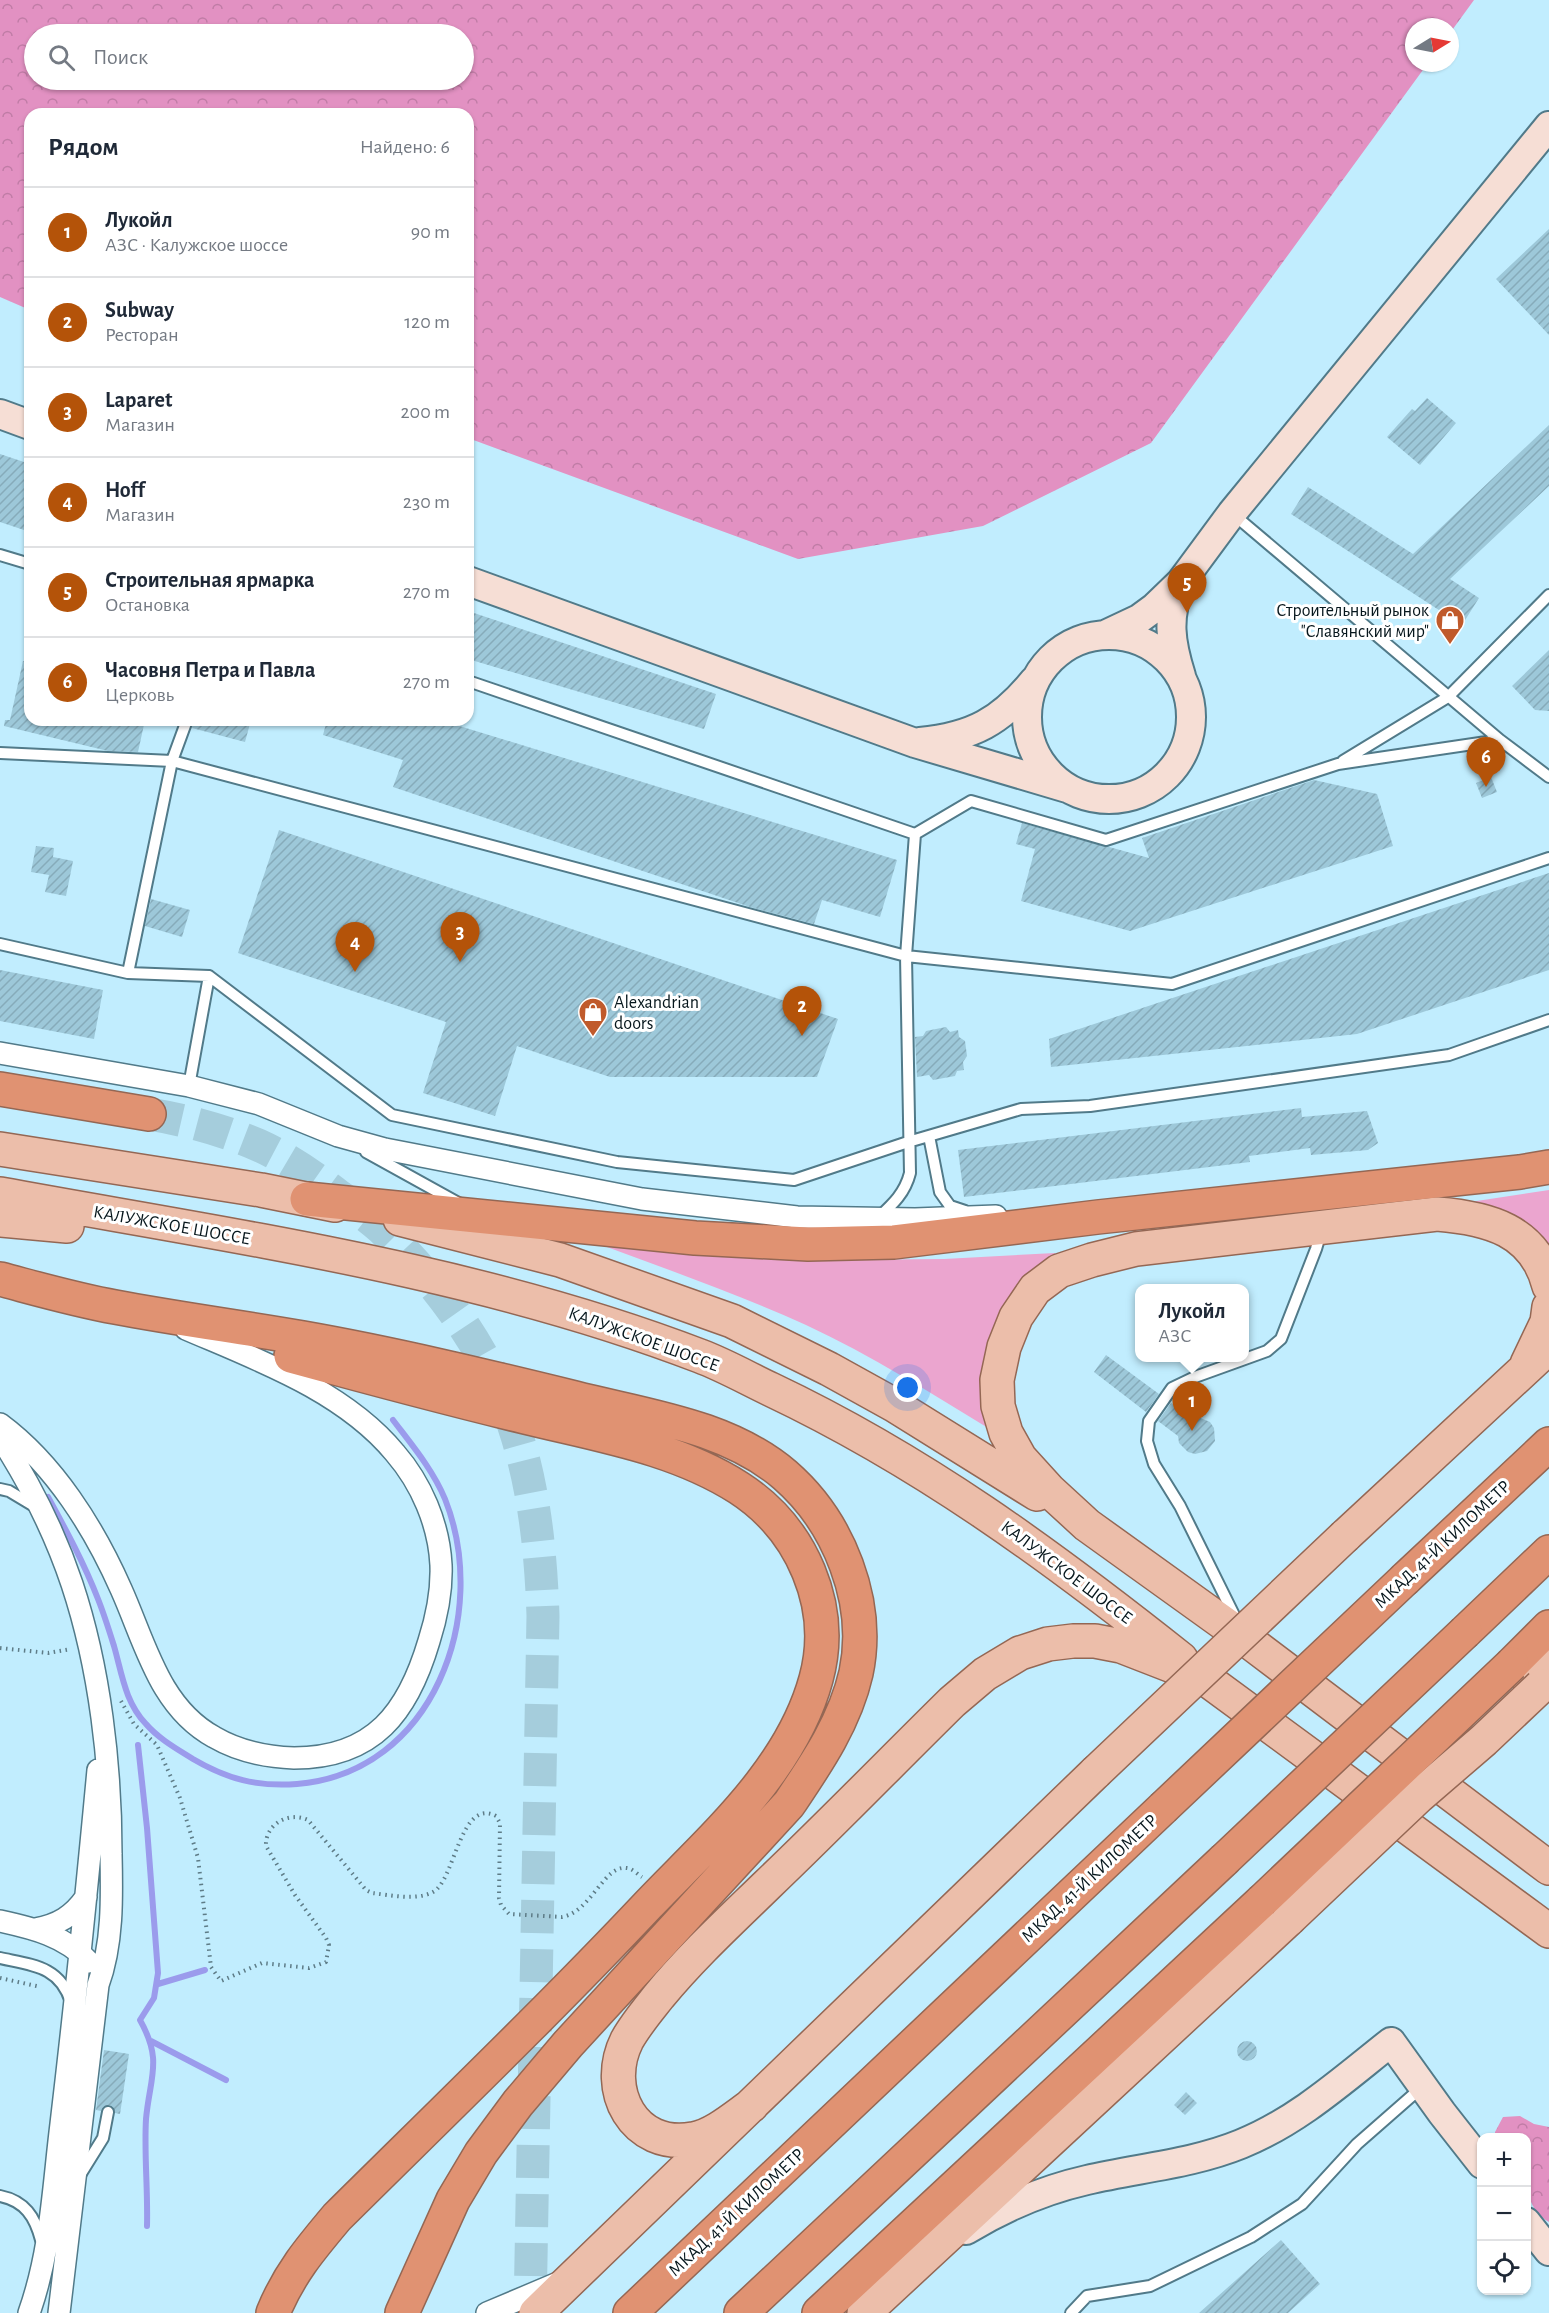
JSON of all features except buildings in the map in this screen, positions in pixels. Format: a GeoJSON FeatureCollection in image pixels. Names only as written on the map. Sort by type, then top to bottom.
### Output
{"type":"FeatureCollection","features":[{"type":"Feature","properties":{"kind":"highway"},"geometry":{"type":"LineString","coordinates":[[0,1089],[149,1114]]}},
{"type":"Feature","properties":{"kind":"highway"},"geometry":{"type":"LineString","coordinates":[[307,1199],[695,1238],[808,1244],[894,1242],[1549,1167]]}},
{"type":"Feature","properties":{"kind":"highway"},"geometry":{"type":"LineString","coordinates":[[0,1279],[115,1307],[414,1390],[674,1455],[718,1475],[769,1511],[792,1537],[809,1569],[819,1603],[823,1639],[816,1678],[804,1712],[785,1747],[761,1783],[593,1963],[337,2217],[301,2259],[283,2288],[273,2313]]}},
{"type":"Feature","properties":{"kind":"highway"},"geometry":{"type":"LineString","coordinates":[[115,1307],[305,1338],[444,1366],[687,1425],[728,1440],[753,1453],[785,1475],[810,1503],[835,1539],[852,1581],[859,1626],[856,1672],[841,1717],[819,1760],[789,1804],[568,2044],[512,2111],[481,2153],[453,2200],[402,2313]]}},
{"type":"Feature","properties":{"kind":"highway","name":"МКАД, 41-Й КИЛОМЕТР"},"geometry":{"type":"LineString","coordinates":[[630,2313],[1549,1444]]}},
{"type":"Feature","properties":{"kind":"highway"},"geometry":{"type":"LineString","coordinates":[[741,2313],[1549,1552]]}},
{"type":"Feature","properties":{"kind":"highway"},"geometry":{"type":"LineString","coordinates":[[819,2313],[1262,1900],[1532,1676],[1549,1627]]}},
{"type":"Feature","properties":{"kind":"main road"},"geometry":{"type":"LineString","coordinates":[[0,1149],[307,1199],[435,1227],[560,1260],[732,1321],[829,1369],[904,1411],[1087,1525],[1247,1640],[1549,1868]]}},
{"type":"Feature","properties":{"kind":"main road","name":"КАЛУЖСКОЕ ШОССЕ"},"geometry":{"type":"LineString","coordinates":[[0,1194],[293,1247],[439,1277],[551,1306],[702,1357],[816,1411],[879,1445],[993,1516],[1091,1588],[1206,1679]]}},
{"type":"Feature","properties":{"kind":"main road"},"geometry":{"type":"LineString","coordinates":[[1087,1525],[1050,1491],[1020,1458],[1006,1433],[998,1406],[997,1380],[1004,1347],[1016,1317],[1035,1289],[1059,1271],[1136,1249],[1437,1214],[1470,1216],[1500,1225],[1526,1244],[1545,1270],[1549,1286]]}},
{"type":"Feature","properties":{"kind":"main road"},"geometry":{"type":"LineString","coordinates":[[0,1220],[293,1247]]}},
{"type":"Feature","properties":{"kind":"main road"},"geometry":{"type":"LineString","coordinates":[[1524,1370],[1547,1322],[1549,1307]]}},
{"type":"Feature","properties":{"kind":"main road"},"geometry":{"type":"LineString","coordinates":[[536,2313],[1096,1772],[1549,1347]]}},
{"type":"Feature","properties":{"kind":"main road"},"geometry":{"type":"LineString","coordinates":[[752,2105],[696,2139],[670,2141],[648,2133],[625,2107],[620,2089],[619,2066],[627,2042],[639,2021],[682,1968],[952,1702],[985,1674],[1020,1653],[1048,1644],[1095,1641],[1121,1646],[1206,1679],[1549,1931]]}},
{"type":"Feature","properties":{"kind":"main road"},"geometry":{"type":"LineString","coordinates":[[864,2313],[1419,1796],[1484,1740],[1549,1651]]}},
{"type":"Feature","properties":{"kind":"main road"},"geometry":{"type":"LineString","coordinates":[[1481,1816],[1549,1845]]}},
{"type":"Feature","properties":{"kind":"street"},"geometry":{"type":"LineString","coordinates":[[915,743],[939,740],[981,727],[1002,714],[1060,651],[1074,643],[1105,635],[1139,619],[1181,582],[1232,513],[1549,126]]}},
{"type":"Feature","properties":{"kind":"street"},"geometry":{"type":"LineString","coordinates":[[0,414],[24,422]]}},
{"type":"Feature","properties":{"kind":"street"},"geometry":{"type":"LineString","coordinates":[[474,583],[915,743],[1089,796],[1113,799],[1144,791],[1164,778],[1179,759],[1186,745],[1191,713],[1172,641],[1170,621],[1173,603],[1181,582]]}},
{"type":"Feature","properties":{"kind":"street"},"geometry":{"type":"LineString","coordinates":[[1105,635],[1121,636],[1151,647],[1164,656],[1183,682]]}},
{"type":"Feature","properties":{"kind":"street"},"geometry":{"type":"LineString","coordinates":[[1039,675],[1028,705],[1029,737],[1043,766],[1067,788]]}},
{"type":"Feature","properties":{"kind":"street"},"geometry":{"type":"LineString","coordinates":[[0,1053],[189,1086],[259,1104],[338,1136],[385,1149],[642,1198],[797,1217],[877,1219],[979,1216],[1098,1217]]}},
{"type":"Feature","properties":{"kind":"street"},"geometry":{"type":"LineString","coordinates":[[0,1424],[31,1452],[76,1509],[109,1564],[159,1680],[190,1720],[211,1736],[234,1748],[284,1758],[310,1758],[330,1754],[370,1737],[389,1722],[403,1706],[413,1687],[436,1618],[441,1591],[441,1563],[436,1534],[423,1498],[414,1479],[396,1453],[377,1432],[341,1404],[268,1365],[177,1325]]}},
{"type":"Feature","properties":{"kind":"street"},"geometry":{"type":"LineString","coordinates":[[0,1437],[40,1511],[71,1581],[80,1608],[102,1726],[109,1788],[112,1881],[108,1948],[98,1985],[59,2313]]}},
{"type":"Feature","properties":{"kind":"street"},"geometry":{"type":"LineString","coordinates":[[29,2313],[46,2256],[53,2209],[59,2136],[81,1953],[102,1726]]}},
{"type":"Feature","properties":{"kind":"street"},"geometry":{"type":"LineString","coordinates":[[35,1929],[48,1927],[69,1916],[86,1897]]}},
{"type":"Feature","properties":{"kind":"street"},"geometry":{"type":"LineString","coordinates":[[0,1921],[35,1929],[72,1947],[88,1962],[98,1985]]}},
{"type":"Feature","properties":{"kind":"street"},"geometry":{"type":"LineString","coordinates":[[922,2257],[1000,2210],[1048,2190],[1088,2179],[1199,2158],[1241,2144],[1276,2127],[1316,2102],[1391,2042],[1477,2157]]}},
{"type":"Feature","properties":{"kind":"street"},"geometry":{"type":"LineString","coordinates":[[1531,2227],[1549,2251]]}},
{"type":"Feature","properties":{"kind":"street"},"geometry":{"type":"LineString","coordinates":[[487,2313],[555,2285],[593,2259]]}},
{"type":"Feature","properties":{"kind":"lane"},"geometry":{"type":"LineString","coordinates":[[1232,513],[1448,697],[1549,777]]}},
{"type":"Feature","properties":{"kind":"lane"},"geometry":{"type":"LineString","coordinates":[[0,555],[24,562]]}},
{"type":"Feature","properties":{"kind":"lane"},"geometry":{"type":"LineString","coordinates":[[1338,764],[1448,697],[1549,595]]}},
{"type":"Feature","properties":{"kind":"lane"},"geometry":{"type":"LineString","coordinates":[[474,683],[915,834],[970,801],[1106,840],[1338,764],[1500,740]]}},
{"type":"Feature","properties":{"kind":"lane"},"geometry":{"type":"LineString","coordinates":[[128,973],[172,761],[185,726]]}},
{"type":"Feature","properties":{"kind":"lane"},"geometry":{"type":"LineString","coordinates":[[0,753],[172,761],[906,956],[1172,984],[1549,858]]}},
{"type":"Feature","properties":{"kind":"lane"},"geometry":{"type":"LineString","coordinates":[[877,1219],[897,1201],[906,1186],[910,1173],[906,956],[915,834]]}},
{"type":"Feature","properties":{"kind":"lane"},"geometry":{"type":"LineString","coordinates":[[0,944],[128,973],[209,976],[392,1115],[617,1162],[794,1180],[908,1142],[1021,1109],[1090,1106],[1449,1055],[1549,1020]]}},
{"type":"Feature","properties":{"kind":"lane"},"geometry":{"type":"LineString","coordinates":[[189,1086],[209,976]]}},
{"type":"Feature","properties":{"kind":"lane"},"geometry":{"type":"LineString","coordinates":[[338,1136],[560,1260]]}},
{"type":"Feature","properties":{"kind":"lane"},"geometry":{"type":"LineString","coordinates":[[929,1136],[940,1192],[950,1206],[979,1216]]}},
{"type":"Feature","properties":{"kind":"lane"},"geometry":{"type":"LineString","coordinates":[[1249,1358],[1267,1351],[1281,1339],[1316,1249],[1322,1227]]}},
{"type":"Feature","properties":{"kind":"lane"},"geometry":{"type":"LineString","coordinates":[[1237,1362],[1195,1377],[1173,1388],[1149,1421],[1147,1441],[1154,1464],[1180,1506],[1247,1640]]}},
{"type":"Feature","properties":{"kind":"lane"},"geometry":{"type":"LineString","coordinates":[[0,1490],[17,1494],[40,1511]]}},
{"type":"Feature","properties":{"kind":"lane"},"geometry":{"type":"LineString","coordinates":[[0,1958],[34,1966],[54,1975],[66,1989],[74,2014]]}},
{"type":"Feature","properties":{"kind":"lane"},"geometry":{"type":"LineString","coordinates":[[1071,2313],[1087,2296],[1150,2286],[1251,2237],[1302,2204],[1357,2144],[1423,2087]]}},
{"type":"Feature","properties":{"kind":"lane"},"geometry":{"type":"LineString","coordinates":[[73,2185],[100,2144],[108,2112]]}},
{"type":"Feature","properties":{"kind":"lane"},"geometry":{"type":"LineString","coordinates":[[0,2196],[15,2200],[29,2211],[37,2224],[46,2256]]}},
{"type":"Feature","properties":{"kind":"path"},"geometry":{"type":"LineString","coordinates":[[0,1648],[48,1653],[77,1648],[89,1654]]}},
{"type":"Feature","properties":{"kind":"path"},"geometry":{"type":"LineString","coordinates":[[119,1695],[134,1724],[157,1745],[180,1798],[198,1858],[211,1967],[221,1981],[262,1963],[309,1968],[326,1962],[329,1945],[326,1938],[295,1894],[266,1846],[266,1838],[272,1827],[284,1819],[295,1816],[308,1820],[366,1890],[372,1893],[415,1896],[433,1892],[440,1887],[467,1827],[474,1819],[485,1814],[496,1816],[500,1823],[499,1898],[501,1905],[509,1914],[570,1916],[585,1905],[611,1872],[617,1868],[628,1868],[648,1881]]}},
{"type":"Feature","properties":{"kind":"path"},"geometry":{"type":"LineString","coordinates":[[0,1977],[41,1987]]}},
{"type":"Feature","properties":{"kind":"shaded area"},"geometry":{"type":"Polygon","coordinates":[[[1549,1190],[1549,1254],[1457,1204],[1549,1190]]]}},
{"type":"Feature","properties":{"kind":"shaded area"},"geometry":{"type":"Polygon","coordinates":[[[588,1240],[838,1260],[944,1259],[1055,1253],[1056,1260],[1028,1282],[993,1431],[878,1362],[806,1325],[725,1291],[588,1240]]]}},
{"type":"Feature","properties":{"kind":"green space"},"geometry":{"type":"Polygon","coordinates":[[[0,0],[1474,0],[1459,21],[1459,18],[1405,18],[1405,72],[1421,72],[1151,443],[983,526],[798,559],[474,440],[474,108],[24,108],[24,307],[0,297],[0,0]]]}},
{"type":"Feature","properties":{"kind":"green space"},"geometry":{"type":"Polygon","coordinates":[[[1520,2116],[1534,2124],[1549,2127],[1549,2222],[1539,2214],[1531,2200],[1531,2133],[1495,2133],[1503,2117],[1520,2116]]]}},
{"type":"Feature","properties":{"kind":"waterway"},"geometry":{"type":"LineString","coordinates":[[48,1497],[93,1586],[129,1697],[146,1724],[175,1747],[218,1772],[255,1783],[297,1784],[344,1773],[384,1751],[416,1720],[439,1681],[454,1637],[460,1591],[457,1544],[445,1499],[415,1448],[393,1420]]}},
{"type":"Feature","properties":{"kind":"waterway"},"geometry":{"type":"LineString","coordinates":[[138,1745],[158,1973],[154,1998],[140,2020],[147,2034],[153,2058],[146,2119],[147,2226]]}},
{"type":"Feature","properties":{"kind":"waterway"},"geometry":{"type":"LineString","coordinates":[[158,1984],[205,1970]]}},
{"type":"Feature","properties":{"kind":"waterway"},"geometry":{"type":"LineString","coordinates":[[151,2041],[226,2080]]}},
{"type":"Feature","properties":{"kind":"tunnel"},"geometry":{"type":"LineString","coordinates":[[149,1114],[218,1130],[269,1150],[310,1175],[377,1225],[425,1274],[463,1324],[494,1378],[517,1436],[536,1525],[543,1616],[530,2313]]}},
{"type":"Feature","properties":{"kind":"place","name":"Строительная ярмарка"},"geometry":{"type":"Point","coordinates":[1187,613]}},
{"type":"Feature","properties":{"kind":"place","name":"Строительный рынок \"Славянский мир\""},"geometry":{"type":"Point","coordinates":[1450,646]}},
{"type":"Feature","properties":{"kind":"place","name":"Часовня Петра и Павла"},"geometry":{"type":"Point","coordinates":[1486,787]}},
{"type":"Feature","properties":{"kind":"place","name":"Laparet"},"geometry":{"type":"Point","coordinates":[460,962]}},
{"type":"Feature","properties":{"kind":"place","name":"Hoff"},"geometry":{"type":"Point","coordinates":[355,972]}},
{"type":"Feature","properties":{"kind":"place","name":"Subway"},"geometry":{"type":"Point","coordinates":[802,1036]}},
{"type":"Feature","properties":{"kind":"place","name":"Alexandrian doors"},"geometry":{"type":"Point","coordinates":[593,1038]}},
{"type":"Feature","properties":{"kind":"place","name":"Лукойл"},"geometry":{"type":"Point","coordinates":[1192,1431]}}]}
